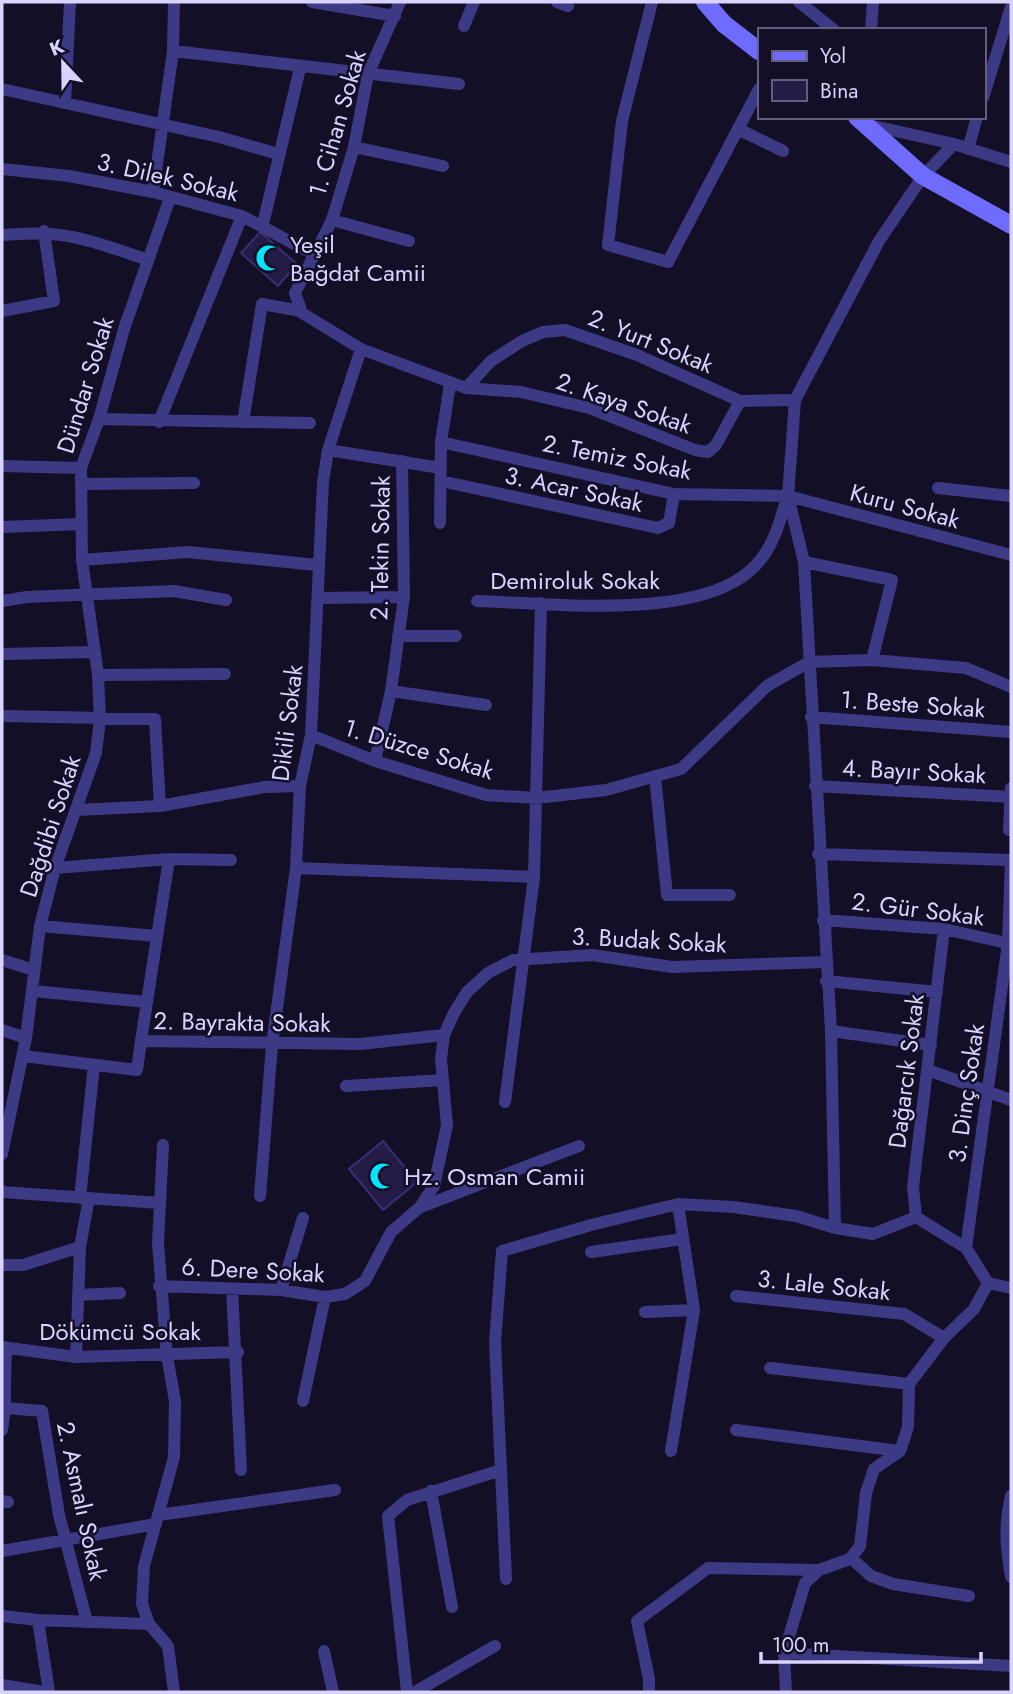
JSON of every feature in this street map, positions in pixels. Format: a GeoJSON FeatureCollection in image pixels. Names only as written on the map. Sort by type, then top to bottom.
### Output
{"type":"FeatureCollection","features":[{"type":"Feature","properties":{"kind":"street"},"geometry":{"type":"LineString","coordinates":[[65,103],[70,2]]}},
{"type":"Feature","properties":{"kind":"street"},"geometry":{"type":"LineString","coordinates":[[153,192],[173,51],[174,2]]}},
{"type":"Feature","properties":{"kind":"street"},"geometry":{"type":"LineString","coordinates":[[312,2],[395,16]]}},
{"type":"Feature","properties":{"kind":"street","name":"1. Cihan Sokak"},"geometry":{"type":"LineString","coordinates":[[301,311],[295,293],[332,220],[354,147],[368,74],[400,2]]}},
{"type":"Feature","properties":{"kind":"street"},"geometry":{"type":"LineString","coordinates":[[464,26],[474,2]]}},
{"type":"Feature","properties":{"kind":"street"},"geometry":{"type":"LineString","coordinates":[[652,2],[622,121],[608,245],[668,262],[758,91]]}},
{"type":"Feature","properties":{"kind":"street"},"geometry":{"type":"LineString","coordinates":[[705,2],[724,23],[758,50]]}},
{"type":"Feature","properties":{"kind":"street"},"geometry":{"type":"LineString","coordinates":[[799,2],[832,28]]}},
{"type":"Feature","properties":{"kind":"street"},"geometry":{"type":"LineString","coordinates":[[871,28],[873,2]]}},
{"type":"Feature","properties":{"kind":"street"},"geometry":{"type":"LineString","coordinates":[[985,92],[1011,7]]}},
{"type":"Feature","properties":{"kind":"street"},"geometry":{"type":"LineString","coordinates":[[173,51],[300,68],[459,84]]}},
{"type":"Feature","properties":{"kind":"street"},"geometry":{"type":"LineString","coordinates":[[263,224],[300,68]]}},
{"type":"Feature","properties":{"kind":"street"},"geometry":{"type":"LineString","coordinates":[[2,89],[219,137],[278,154]]}},
{"type":"Feature","properties":{"kind":"street"},"geometry":{"type":"LineString","coordinates":[[968,149],[976,119]]}},
{"type":"Feature","properties":{"kind":"street"},"geometry":{"type":"LineString","coordinates":[[865,120],[1011,162]]}},
{"type":"Feature","properties":{"kind":"street"},"geometry":{"type":"LineString","coordinates":[[865,120],[923,176],[1011,225]]}},
{"type":"Feature","properties":{"kind":"street"},"geometry":{"type":"LineString","coordinates":[[738,129],[783,151]]}},
{"type":"Feature","properties":{"kind":"street"},"geometry":{"type":"LineString","coordinates":[[835,1228],[831,1031],[814,786],[804,562],[788,496],[795,400],[879,241],[923,176],[954,144]]}},
{"type":"Feature","properties":{"kind":"street"},"geometry":{"type":"LineString","coordinates":[[354,147],[443,166]]}},
{"type":"Feature","properties":{"kind":"street","name":"3. Dilek Sokak"},"geometry":{"type":"LineString","coordinates":[[2,169],[69,176],[153,192],[242,216],[263,224],[315,255]]}},
{"type":"Feature","properties":{"kind":"street","name":"Dündar Sokak"},"geometry":{"type":"LineString","coordinates":[[98,675],[82,560],[81,468],[99,419],[124,329],[170,198]]}},
{"type":"Feature","properties":{"kind":"street"},"geometry":{"type":"LineString","coordinates":[[159,422],[242,216]]}},
{"type":"Feature","properties":{"kind":"street"},"geometry":{"type":"LineString","coordinates":[[332,220],[409,241]]}},
{"type":"Feature","properties":{"kind":"street"},"geometry":{"type":"LineString","coordinates":[[2,311],[54,301],[44,231]]}},
{"type":"Feature","properties":{"kind":"street"},"geometry":{"type":"LineString","coordinates":[[2,235],[44,231],[76,236],[148,260]]}},
{"type":"Feature","properties":{"kind":"street"},"geometry":{"type":"LineString","coordinates":[[243,422],[262,304],[301,311],[361,349],[466,388]]}},
{"type":"Feature","properties":{"kind":"street","name":"2. Yurt Sokak"},"geometry":{"type":"LineString","coordinates":[[466,388],[491,361],[522,341],[543,332],[565,330],[637,355],[740,401],[795,400]]}},
{"type":"Feature","properties":{"kind":"street","name":"Dikili Sokak"},"geometry":{"type":"LineString","coordinates":[[260,1196],[272,1045],[296,868],[300,786],[311,735],[318,598],[317,565],[328,450],[361,349]]}},
{"type":"Feature","properties":{"kind":"street"},"geometry":{"type":"LineString","coordinates":[[439,523],[441,442],[450,384]]}},
{"type":"Feature","properties":{"kind":"street","name":"2. Kaya Sokak"},"geometry":{"type":"LineString","coordinates":[[466,388],[521,392],[589,408],[695,450],[708,452],[716,445],[740,401]]}},
{"type":"Feature","properties":{"kind":"street"},"geometry":{"type":"LineString","coordinates":[[99,419],[310,423]]}},
{"type":"Feature","properties":{"kind":"street","name":"2. Temiz Sokak"},"geometry":{"type":"LineString","coordinates":[[441,442],[674,494],[788,496]]}},
{"type":"Feature","properties":{"kind":"street"},"geometry":{"type":"LineString","coordinates":[[328,450],[402,461],[440,474]]}},
{"type":"Feature","properties":{"kind":"street","name":"2. Tekin Sokak"},"geometry":{"type":"LineString","coordinates":[[375,761],[391,691],[404,597],[402,461]]}},
{"type":"Feature","properties":{"kind":"street"},"geometry":{"type":"LineString","coordinates":[[2,466],[81,468]]}},
{"type":"Feature","properties":{"kind":"street","name":"3. Acar Sokak"},"geometry":{"type":"LineString","coordinates":[[440,474],[645,527],[659,528],[670,523],[674,494]]}},
{"type":"Feature","properties":{"kind":"street"},"geometry":{"type":"LineString","coordinates":[[82,484],[194,484]]}},
{"type":"Feature","properties":{"kind":"street"},"geometry":{"type":"LineString","coordinates":[[938,488],[1011,496]]}},
{"type":"Feature","properties":{"kind":"street","name":"Kuru Sokak"},"geometry":{"type":"LineString","coordinates":[[788,496],[1011,555]]}},
{"type":"Feature","properties":{"kind":"street","name":"Demiroluk Sokak"},"geometry":{"type":"LineString","coordinates":[[477,601],[632,605],[680,600],[728,586],[754,568],[775,537],[788,496]]}},
{"type":"Feature","properties":{"kind":"street"},"geometry":{"type":"LineString","coordinates":[[2,527],[82,524]]}},
{"type":"Feature","properties":{"kind":"street"},"geometry":{"type":"LineString","coordinates":[[82,560],[188,552],[317,565]]}},
{"type":"Feature","properties":{"kind":"street"},"geometry":{"type":"LineString","coordinates":[[804,562],[892,580],[872,660]]}},
{"type":"Feature","properties":{"kind":"street"},"geometry":{"type":"LineString","coordinates":[[2,601],[174,591],[226,600]]}},
{"type":"Feature","properties":{"kind":"street"},"geometry":{"type":"LineString","coordinates":[[318,598],[404,597]]}},
{"type":"Feature","properties":{"kind":"street"},"geometry":{"type":"LineString","coordinates":[[505,1102],[518,960],[534,877],[541,603]]}},
{"type":"Feature","properties":{"kind":"street"},"geometry":{"type":"LineString","coordinates":[[398,636],[456,636]]}},
{"type":"Feature","properties":{"kind":"street"},"geometry":{"type":"LineString","coordinates":[[2,654],[94,652]]}},
{"type":"Feature","properties":{"kind":"street"},"geometry":{"type":"LineString","coordinates":[[809,662],[872,660],[966,668],[1011,687]]}},
{"type":"Feature","properties":{"kind":"street","name":"1. Düzce Sokak"},"geometry":{"type":"LineString","coordinates":[[311,735],[375,761],[486,794],[537,798],[606,790],[681,769],[767,686],[809,662]]}},
{"type":"Feature","properties":{"kind":"street"},"geometry":{"type":"LineString","coordinates":[[98,675],[225,674]]}},
{"type":"Feature","properties":{"kind":"street","name":"Dağdibi Sokak"},"geometry":{"type":"LineString","coordinates":[[2,1154],[26,1038],[40,926],[55,868],[96,753],[100,719],[98,675]]}},
{"type":"Feature","properties":{"kind":"street"},"geometry":{"type":"LineString","coordinates":[[391,691],[486,705]]}},
{"type":"Feature","properties":{"kind":"street"},"geometry":{"type":"LineString","coordinates":[[2,716],[155,719],[160,806]]}},
{"type":"Feature","properties":{"kind":"street","name":"1. Beste Sokak"},"geometry":{"type":"LineString","coordinates":[[811,717],[1011,732]]}},
{"type":"Feature","properties":{"kind":"street"},"geometry":{"type":"LineString","coordinates":[[655,776],[667,894],[730,895]]}},
{"type":"Feature","properties":{"kind":"street"},"geometry":{"type":"LineString","coordinates":[[76,810],[160,806],[265,787],[300,786]]}},
{"type":"Feature","properties":{"kind":"street","name":"4. Bayır Sokak"},"geometry":{"type":"LineString","coordinates":[[814,786],[1011,797]]}},
{"type":"Feature","properties":{"kind":"street"},"geometry":{"type":"LineString","coordinates":[[1009,830],[1011,788]]}},
{"type":"Feature","properties":{"kind":"street"},"geometry":{"type":"LineString","coordinates":[[818,854],[1011,860]]}},
{"type":"Feature","properties":{"kind":"street"},"geometry":{"type":"LineString","coordinates":[[55,868],[169,859],[231,860]]}},
{"type":"Feature","properties":{"kind":"street"},"geometry":{"type":"LineString","coordinates":[[141,1041],[169,859]]}},
{"type":"Feature","properties":{"kind":"street","name":"3. Dinç Sokak"},"geometry":{"type":"LineString","coordinates":[[966,1248],[986,1091],[1010,943],[1011,860]]}},
{"type":"Feature","properties":{"kind":"street"},"geometry":{"type":"LineString","coordinates":[[296,868],[534,877]]}},
{"type":"Feature","properties":{"kind":"street","name":"2. Gür Sokak"},"geometry":{"type":"LineString","coordinates":[[823,920],[944,929],[1010,943]]}},
{"type":"Feature","properties":{"kind":"street"},"geometry":{"type":"LineString","coordinates":[[40,926],[157,936]]}},
{"type":"Feature","properties":{"kind":"street","name":"Dağarcık Sokak"},"geometry":{"type":"LineString","coordinates":[[916,1217],[914,1187],[944,929]]}},
{"type":"Feature","properties":{"kind":"street","name":"3. Budak Sokak"},"geometry":{"type":"LineString","coordinates":[[518,960],[592,955],[671,967],[825,962]]}},
{"type":"Feature","properties":{"kind":"street"},"geometry":{"type":"LineString","coordinates":[[2,960],[34,970]]}},
{"type":"Feature","properties":{"kind":"street"},"geometry":{"type":"LineString","coordinates":[[420,1207],[434,1186],[447,1125],[442,1080],[444,1035],[467,992],[488,973],[518,960]]}},
{"type":"Feature","properties":{"kind":"street"},"geometry":{"type":"LineString","coordinates":[[826,981],[937,992]]}},
{"type":"Feature","properties":{"kind":"street"},"geometry":{"type":"LineString","coordinates":[[33,990],[146,1002]]}},
{"type":"Feature","properties":{"kind":"street"},"geometry":{"type":"LineString","coordinates":[[2,1030],[26,1038]]}},
{"type":"Feature","properties":{"kind":"street"},"geometry":{"type":"LineString","coordinates":[[831,1031],[931,1045]]}},
{"type":"Feature","properties":{"kind":"street","name":"2. Bayrakta Sokak"},"geometry":{"type":"LineString","coordinates":[[23,1056],[137,1070],[141,1041],[272,1045],[360,1044],[444,1035]]}},
{"type":"Feature","properties":{"kind":"street"},"geometry":{"type":"LineString","coordinates":[[76,1357],[80,1247],[94,1065]]}},
{"type":"Feature","properties":{"kind":"street"},"geometry":{"type":"LineString","coordinates":[[928,1070],[1011,1100]]}},
{"type":"Feature","properties":{"kind":"street"},"geometry":{"type":"LineString","coordinates":[[345,1086],[442,1080]]}},
{"type":"Feature","properties":{"kind":"street"},"geometry":{"type":"LineString","coordinates":[[163,1145],[159,1203],[159,1286],[175,1401],[174,1457],[144,1566],[142,1604],[149,1624],[168,1646],[174,1692]]}},
{"type":"Feature","properties":{"kind":"street"},"geometry":{"type":"LineString","coordinates":[[420,1207],[579,1146]]}},
{"type":"Feature","properties":{"kind":"street"},"geometry":{"type":"LineString","coordinates":[[2,1192],[159,1203]]}},
{"type":"Feature","properties":{"kind":"street"},"geometry":{"type":"LineString","coordinates":[[670,1451],[694,1310],[678,1204]]}},
{"type":"Feature","properties":{"kind":"street"},"geometry":{"type":"LineString","coordinates":[[506,1579],[495,1342],[502,1251],[591,1225],[678,1204],[783,1214],[835,1228],[873,1234],[916,1217],[966,1248],[988,1283],[1011,1288]]}},
{"type":"Feature","properties":{"kind":"street","name":"6. Dere Sokak"},"geometry":{"type":"LineString","coordinates":[[159,1286],[281,1290],[326,1297],[345,1294],[365,1281],[391,1232],[420,1207]]}},
{"type":"Feature","properties":{"kind":"street"},"geometry":{"type":"LineString","coordinates":[[281,1290],[303,1218]]}},
{"type":"Feature","properties":{"kind":"street"},"geometry":{"type":"LineString","coordinates":[[591,1252],[682,1240]]}},
{"type":"Feature","properties":{"kind":"street"},"geometry":{"type":"LineString","coordinates":[[2,1265],[23,1265],[80,1247]]}},
{"type":"Feature","properties":{"kind":"street"},"geometry":{"type":"LineString","coordinates":[[649,1692],[649,1679],[637,1621],[708,1568],[819,1570],[851,1558],[860,1546],[866,1493],[874,1469],[900,1451],[908,1427],[909,1384],[944,1338],[974,1309],[988,1283]]}},
{"type":"Feature","properties":{"kind":"street"},"geometry":{"type":"LineString","coordinates":[[232,1289],[238,1352],[241,1470]]}},
{"type":"Feature","properties":{"kind":"street"},"geometry":{"type":"LineString","coordinates":[[78,1295],[120,1293]]}},
{"type":"Feature","properties":{"kind":"street"},"geometry":{"type":"LineString","coordinates":[[303,1401],[326,1297]]}},
{"type":"Feature","properties":{"kind":"street","name":"3. Lale Sokak"},"geometry":{"type":"LineString","coordinates":[[736,1297],[904,1314],[944,1338]]}},
{"type":"Feature","properties":{"kind":"street"},"geometry":{"type":"LineString","coordinates":[[645,1312],[694,1310]]}},
{"type":"Feature","properties":{"kind":"street"},"geometry":{"type":"LineString","coordinates":[[2,1430],[5,1408],[4,1348]]}},
{"type":"Feature","properties":{"kind":"street","name":"Dökümcü Sokak"},"geometry":{"type":"LineString","coordinates":[[4,1348],[76,1357],[238,1352]]}},
{"type":"Feature","properties":{"kind":"street"},"geometry":{"type":"LineString","coordinates":[[770,1368],[909,1384]]}},
{"type":"Feature","properties":{"kind":"street","name":"2. Asmalı Sokak"},"geometry":{"type":"LineString","coordinates":[[5,1408],[42,1411],[66,1539],[88,1622]]}},
{"type":"Feature","properties":{"kind":"street"},"geometry":{"type":"LineString","coordinates":[[736,1430],[900,1451]]}},
{"type":"Feature","properties":{"kind":"street"},"geometry":{"type":"LineString","coordinates":[[407,1692],[388,1516],[407,1500],[501,1469]]}},
{"type":"Feature","properties":{"kind":"street"},"geometry":{"type":"LineString","coordinates":[[2,1551],[157,1520],[335,1490]]}},
{"type":"Feature","properties":{"kind":"street"},"geometry":{"type":"LineString","coordinates":[[431,1491],[452,1607]]}},
{"type":"Feature","properties":{"kind":"street"},"geometry":{"type":"LineString","coordinates":[[1011,1496],[1006,1552],[1011,1577]]}},
{"type":"Feature","properties":{"kind":"street"},"geometry":{"type":"LineString","coordinates":[[851,1558],[871,1576],[893,1584],[969,1597]]}},
{"type":"Feature","properties":{"kind":"street"},"geometry":{"type":"LineString","coordinates":[[786,1692],[784,1653],[805,1583],[819,1570]]}},
{"type":"Feature","properties":{"kind":"street"},"geometry":{"type":"LineString","coordinates":[[2,1616],[149,1624]]}},
{"type":"Feature","properties":{"kind":"street"},"geometry":{"type":"LineString","coordinates":[[2,1685],[47,1692],[38,1620]]}},
{"type":"Feature","properties":{"kind":"street"},"geometry":{"type":"LineString","coordinates":[[415,1692],[495,1646]]}},
{"type":"Feature","properties":{"kind":"street"},"geometry":{"type":"LineString","coordinates":[[324,1651],[333,1692]]}},
{"type":"Feature","properties":{"kind":"street"},"geometry":{"type":"LineString","coordinates":[[784,1653],[1011,1666]]}},
{"type":"Feature","properties":{"kind":"building","name":"Yeşil Bağdat Camii"},"geometry":{"type":"Polygon","coordinates":[[[260,232],[297,264],[278,286],[241,253],[260,232]]]}},
{"type":"Feature","properties":{"kind":"building","name":"Hz. Osman Camii"},"geometry":{"type":"Polygon","coordinates":[[[383,1141],[417,1182],[383,1210],[349,1169],[383,1141]]]}},
{"type":"Feature","properties":{"kind":"place","name":"Yeşil Bağdat Camii"},"geometry":{"type":"Point","coordinates":[269,258]}},
{"type":"Feature","properties":{"kind":"place","name":"Hz. Osman Camii"},"geometry":{"type":"Point","coordinates":[383,1176]}}]}
